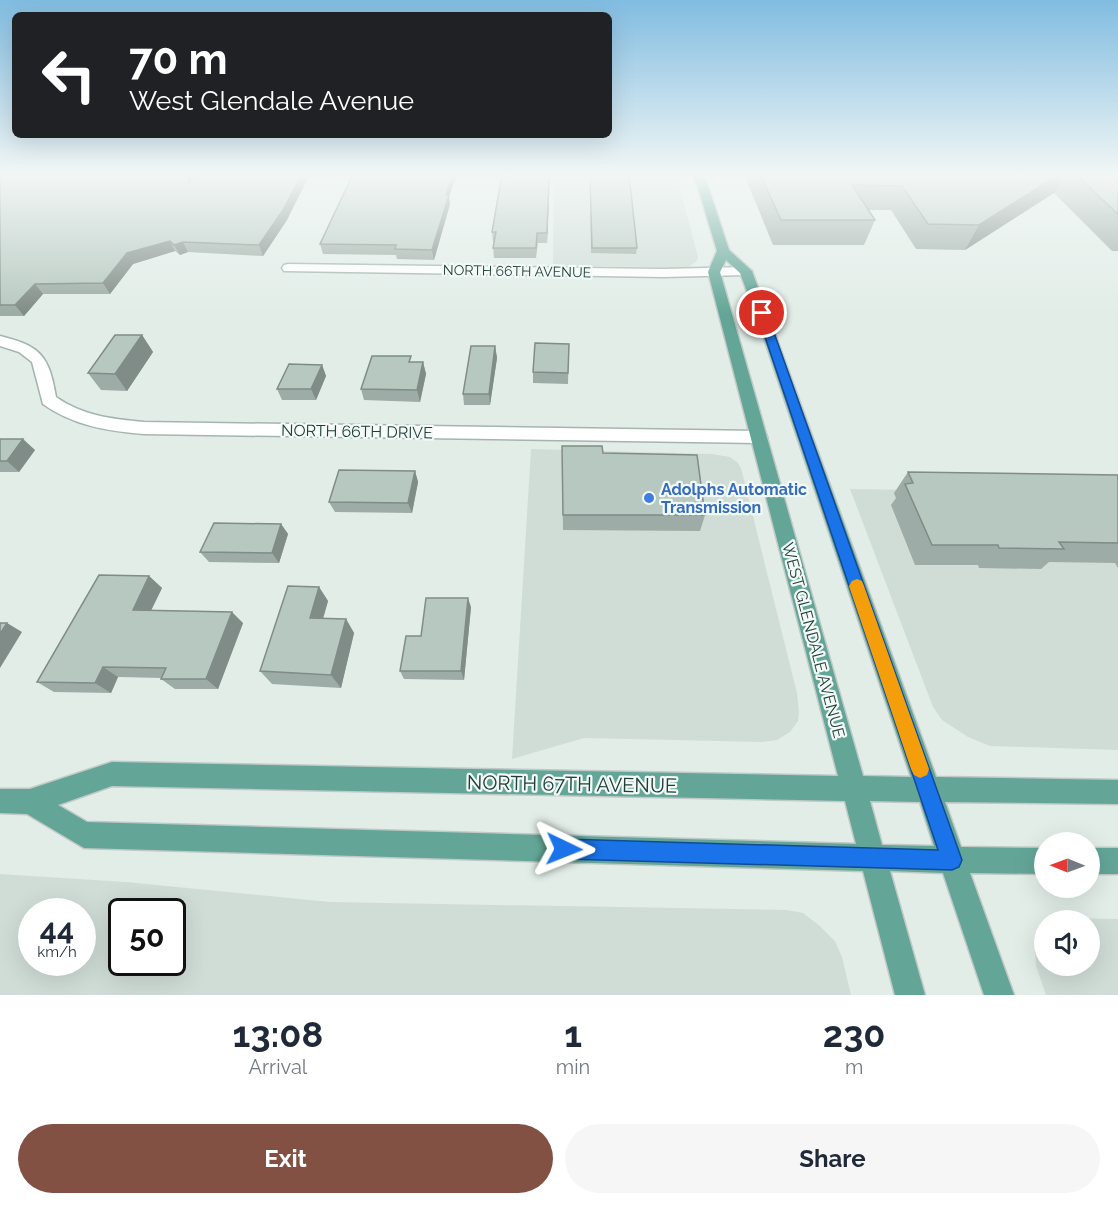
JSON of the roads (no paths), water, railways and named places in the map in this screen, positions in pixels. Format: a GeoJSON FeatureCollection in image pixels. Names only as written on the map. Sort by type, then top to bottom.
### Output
{"type":"FeatureCollection","features":[{"type":"Feature","properties":{"kind":"main road"},"geometry":{"type":"LineString","coordinates":[[713,220],[723,251],[746,271],[999,995]]}},
{"type":"Feature","properties":{"kind":"main road"},"geometry":{"type":"LineString","coordinates":[[714,272],[723,251]]}},
{"type":"Feature","properties":{"kind":"main road","name":"WEST GLENDALE AVENUE"},"geometry":{"type":"LineString","coordinates":[[714,272],[910,995]]}},
{"type":"Feature","properties":{"kind":"main road","name":"NORTH 67TH AVENUE"},"geometry":{"type":"LineString","coordinates":[[0,801],[30,802],[112,774],[1118,792]]}},
{"type":"Feature","properties":{"kind":"main road","name":"NORTH 67TH AVENUE"},"geometry":{"type":"LineString","coordinates":[[30,802],[84,835],[1034,861]]}},
{"type":"Feature","properties":{"kind":"main road"},"geometry":{"type":"LineString","coordinates":[[1100,861],[1118,861]]}},
{"type":"Feature","properties":{"kind":"street","name":"NORTH 66TH AVENUE"},"geometry":{"type":"LineString","coordinates":[[288,268],[746,271]]}},
{"type":"Feature","properties":{"kind":"street","name":"NORTH 66TH DRIVE"},"geometry":{"type":"LineString","coordinates":[[0,341],[26,347],[37,356],[43,364],[49,400],[68,414],[100,424],[144,428],[759,437]]}},
{"type":"Feature","properties":{"kind":"place","name":"Adolphs Automatic Transmission"},"geometry":{"type":"Point","coordinates":[649,498]}}]}
